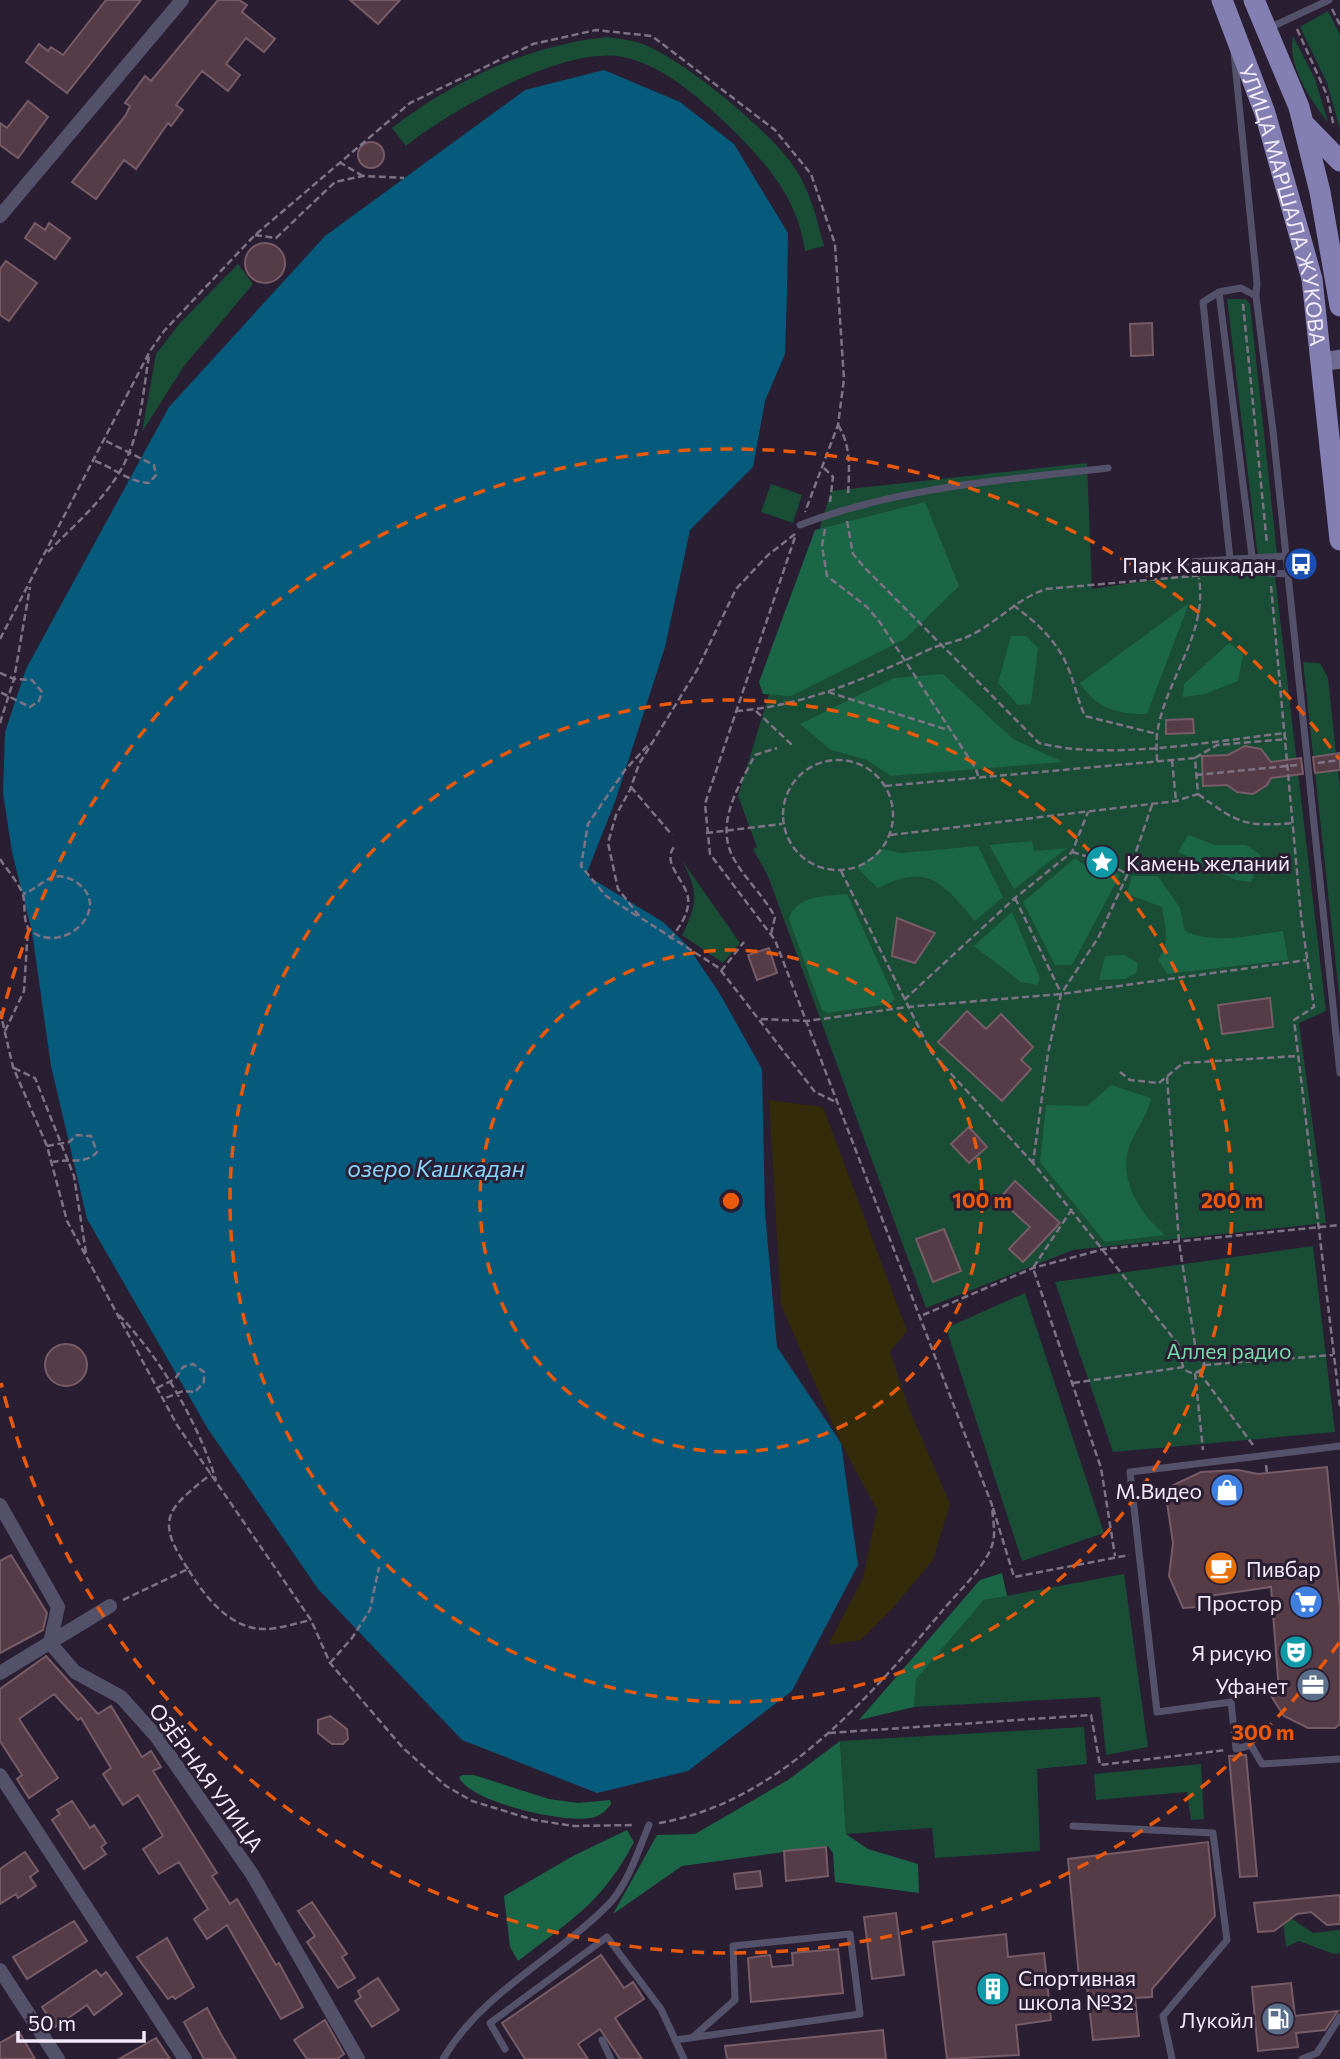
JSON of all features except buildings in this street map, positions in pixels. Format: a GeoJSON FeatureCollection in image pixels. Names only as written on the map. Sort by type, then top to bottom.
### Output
{"type":"FeatureCollection","features":[{"type":"Feature","properties":{"kind":"main road","name":"УЛИЦА МАРШАЛА ЖУКОВА"},"geometry":{"type":"LineString","coordinates":[[1222,0],[1265,113],[1312,279],[1331,360],[1340,540]]}},
{"type":"Feature","properties":{"kind":"main road","name":"УЛИЦА МАРШАЛА ЖУКОВА"},"geometry":{"type":"LineString","coordinates":[[1254,0],[1303,123],[1320,192],[1340,306]]}},
{"type":"Feature","properties":{"kind":"main road"},"geometry":{"type":"LineString","coordinates":[[1303,123],[1340,160]]}},
{"type":"Feature","properties":{"kind":"street"},"geometry":{"type":"LineString","coordinates":[[0,216],[182,0]]}},
{"type":"Feature","properties":{"kind":"street"},"geometry":{"type":"LineString","coordinates":[[0,1505],[58,1606],[50,1643]]}},
{"type":"Feature","properties":{"kind":"street"},"geometry":{"type":"LineString","coordinates":[[0,1673],[110,1606]]}},
{"type":"Feature","properties":{"kind":"street","name":"ОЗЁРНАЯ УЛИЦА"},"geometry":{"type":"LineString","coordinates":[[50,1643],[75,1672],[121,1698],[156,1736],[252,1874],[358,2059]]}},
{"type":"Feature","properties":{"kind":"street"},"geometry":{"type":"LineString","coordinates":[[0,1776],[185,2059]]}},
{"type":"Feature","properties":{"kind":"street"},"geometry":{"type":"LineString","coordinates":[[0,1970],[58,2059]]}},
{"type":"Feature","properties":{"kind":"lane"},"geometry":{"type":"LineString","coordinates":[[1266,29],[1330,3]]}},
{"type":"Feature","properties":{"kind":"lane"},"geometry":{"type":"LineString","coordinates":[[1230,20],[1257,284],[1256,296],[1340,1073]]}},
{"type":"Feature","properties":{"kind":"lane"},"geometry":{"type":"LineString","coordinates":[[1230,559],[1203,302],[1219,292],[1241,288],[1256,296]]}},
{"type":"Feature","properties":{"kind":"lane"},"geometry":{"type":"LineString","coordinates":[[1219,292],[1254,572],[1288,574]]}},
{"type":"Feature","properties":{"kind":"lane"},"geometry":{"type":"LineString","coordinates":[[798,528],[828,514],[933,487],[1108,468]]}},
{"type":"Feature","properties":{"kind":"lane"},"geometry":{"type":"LineString","coordinates":[[1188,562],[1286,556]]}},
{"type":"Feature","properties":{"kind":"lane"},"geometry":{"type":"LineString","coordinates":[[1340,1446],[1129,1472],[1157,1712],[1231,1702],[1236,1749],[1251,1745],[1262,1764],[1340,1759]]}},
{"type":"Feature","properties":{"kind":"lane"},"geometry":{"type":"LineString","coordinates":[[443,2059],[453,2041],[489,2003],[610,1904],[632,1866],[649,1825]]}},
{"type":"Feature","properties":{"kind":"lane"},"geometry":{"type":"LineString","coordinates":[[1073,1826],[1213,1833],[1227,1940],[1163,2016],[1172,2059]]}},
{"type":"Feature","properties":{"kind":"lane"},"geometry":{"type":"LineString","coordinates":[[675,2040],[860,2014],[850,1934],[733,1946],[735,2000],[693,2037]]}},
{"type":"Feature","properties":{"kind":"lane"},"geometry":{"type":"LineString","coordinates":[[505,2049],[490,2024],[607,1937],[661,2008],[684,2059]]}},
{"type":"Feature","properties":{"kind":"lane"},"geometry":{"type":"LineString","coordinates":[[1302,2059],[1317,2053],[1340,2017]]}},
{"type":"Feature","properties":{"kind":"lane"},"geometry":{"type":"LineString","coordinates":[[602,2040],[611,2059]]}},
{"type":"Feature","properties":{"kind":"path"},"geometry":{"type":"LineString","coordinates":[[1330,3],[1340,25]]}},
{"type":"Feature","properties":{"kind":"path"},"geometry":{"type":"LineString","coordinates":[[1293,18],[1327,95],[1335,129]]}},
{"type":"Feature","properties":{"kind":"path"},"geometry":{"type":"LineString","coordinates":[[0,639],[150,351],[164,331],[255,235],[410,103],[533,44],[596,30],[652,36],[775,130],[811,174],[835,244],[844,379],[838,425],[824,468],[798,528],[705,804],[710,854],[771,934],[921,1316],[992,1505],[1014,1577],[1115,1556],[1101,1468],[1033,1268]]}},
{"type":"Feature","properties":{"kind":"path"},"geometry":{"type":"LineString","coordinates":[[339,161],[363,176]]}},
{"type":"Feature","properties":{"kind":"path"},"geometry":{"type":"LineString","coordinates":[[255,235],[276,238],[335,182],[363,176],[404,178]]}},
{"type":"Feature","properties":{"kind":"path"},"geometry":{"type":"LineString","coordinates":[[1241,288],[1268,557]]}},
{"type":"Feature","properties":{"kind":"path"},"geometry":{"type":"LineString","coordinates":[[46,555],[106,492],[128,454],[136,431],[150,351]]}},
{"type":"Feature","properties":{"kind":"path"},"geometry":{"type":"LineString","coordinates":[[838,425],[846,438],[849,455],[847,532],[853,554],[1039,744],[1068,751],[1157,746],[1286,733]]}},
{"type":"Feature","properties":{"kind":"path"},"geometry":{"type":"LineString","coordinates":[[94,460],[119,471],[133,482],[149,483],[156,475],[154,465],[104,440]]}},
{"type":"Feature","properties":{"kind":"path"},"geometry":{"type":"LineString","coordinates":[[824,468],[833,477],[821,545],[827,576],[867,607],[976,769],[979,779]]}},
{"type":"Feature","properties":{"kind":"path"},"geometry":{"type":"LineString","coordinates":[[642,918],[618,889],[608,843],[616,815],[631,788],[639,764],[697,670],[736,589],[798,528]]}},
{"type":"Feature","properties":{"kind":"path"},"geometry":{"type":"LineString","coordinates":[[736,710],[755,709],[828,692],[968,636],[1028,595],[1046,589],[1199,578],[1230,572]]}},
{"type":"Feature","properties":{"kind":"path"},"geometry":{"type":"LineString","coordinates":[[1270,573],[1307,960],[1314,1007],[1294,1020],[1340,1406]]}},
{"type":"Feature","properties":{"kind":"path"},"geometry":{"type":"LineString","coordinates":[[1157,761],[1157,734],[1199,620],[1202,598],[1199,578]]}},
{"type":"Feature","properties":{"kind":"path"},"geometry":{"type":"LineString","coordinates":[[0,723],[14,679],[30,583]]}},
{"type":"Feature","properties":{"kind":"path"},"geometry":{"type":"LineString","coordinates":[[1013,605],[1051,638],[1067,665],[1076,697],[1086,716],[1157,734]]}},
{"type":"Feature","properties":{"kind":"path"},"geometry":{"type":"LineString","coordinates":[[0,673],[14,679],[32,680],[39,685],[42,692],[39,701],[30,708],[0,692]]}},
{"type":"Feature","properties":{"kind":"path"},"geometry":{"type":"LineString","coordinates":[[828,692],[949,730]]}},
{"type":"Feature","properties":{"kind":"path"},"geometry":{"type":"LineString","coordinates":[[755,709],[792,745]]}},
{"type":"Feature","properties":{"kind":"path"},"geometry":{"type":"LineString","coordinates":[[654,737],[625,770],[587,824],[581,866],[606,896],[721,971],[815,1091],[839,1103]]}},
{"type":"Feature","properties":{"kind":"path"},"geometry":{"type":"LineString","coordinates":[[885,786],[1195,758],[1217,745],[1287,739]]}},
{"type":"Feature","properties":{"kind":"path"},"geometry":{"type":"LineString","coordinates":[[771,934],[775,917],[765,898],[733,859],[727,830],[731,801],[755,755],[777,748]]}},
{"type":"Feature","properties":{"kind":"path"},"geometry":{"type":"LineString","coordinates":[[1195,758],[1198,794],[1239,822],[1253,826],[1294,823]]}},
{"type":"Feature","properties":{"kind":"path"},"geometry":{"type":"LineString","coordinates":[[827,760],[843,760],[860,764],[874,773],[885,786],[893,810],[890,835],[871,860],[857,868],[825,870],[796,855],[783,824],[782,807],[797,776],[811,766],[827,760]]}},
{"type":"Feature","properties":{"kind":"path"},"geometry":{"type":"LineString","coordinates":[[1172,760],[1176,801]]}},
{"type":"Feature","properties":{"kind":"path"},"geometry":{"type":"LineString","coordinates":[[1313,763],[1340,760]]}},
{"type":"Feature","properties":{"kind":"path"},"geometry":{"type":"LineString","coordinates":[[1196,775],[1299,765]]}},
{"type":"Feature","properties":{"kind":"path"},"geometry":{"type":"LineString","coordinates":[[631,788],[672,835]]}},
{"type":"Feature","properties":{"kind":"path"},"geometry":{"type":"LineString","coordinates":[[890,835],[1176,801],[1198,794]]}},
{"type":"Feature","properties":{"kind":"path"},"geometry":{"type":"LineString","coordinates":[[1033,1163],[1048,1053],[1061,994],[1098,938],[1127,874],[1152,804]]}},
{"type":"Feature","properties":{"kind":"path"},"geometry":{"type":"LineString","coordinates":[[903,1001],[1015,898],[1072,852],[1088,812]]}},
{"type":"Feature","properties":{"kind":"path"},"geometry":{"type":"LineString","coordinates":[[706,833],[783,824]]}},
{"type":"Feature","properties":{"kind":"path"},"geometry":{"type":"LineString","coordinates":[[670,939],[685,918],[689,900],[684,884],[670,862],[671,851],[675,846]]}},
{"type":"Feature","properties":{"kind":"path"},"geometry":{"type":"LineString","coordinates":[[1072,852],[1093,859],[1098,869],[1109,864]]}},
{"type":"Feature","properties":{"kind":"path"},"geometry":{"type":"LineString","coordinates":[[1093,859],[1102,854],[1109,859],[1109,864]]}},
{"type":"Feature","properties":{"kind":"path"},"geometry":{"type":"LineString","coordinates":[[0,859],[23,894],[28,927],[24,990],[4,1032]]}},
{"type":"Feature","properties":{"kind":"path"},"geometry":{"type":"LineString","coordinates":[[1109,864],[1127,874]]}},
{"type":"Feature","properties":{"kind":"path"},"geometry":{"type":"LineString","coordinates":[[841,871],[903,1001],[931,1052],[1072,1209],[1186,1354],[1184,1367]]}},
{"type":"Feature","properties":{"kind":"path"},"geometry":{"type":"LineString","coordinates":[[23,894],[54,876],[70,878],[88,894],[91,906],[88,918],[76,932],[48,939],[28,927]]}},
{"type":"Feature","properties":{"kind":"path"},"geometry":{"type":"LineString","coordinates":[[1015,898],[1061,994]]}},
{"type":"Feature","properties":{"kind":"path"},"geometry":{"type":"LineString","coordinates":[[721,971],[744,942]]}},
{"type":"Feature","properties":{"kind":"path"},"geometry":{"type":"LineString","coordinates":[[761,1019],[807,1021],[906,1007],[1061,994],[1307,960]]}},
{"type":"Feature","properties":{"kind":"path"},"geometry":{"type":"LineString","coordinates":[[0,1011],[13,1067],[47,1146],[67,1220],[163,1399],[217,1483],[312,1620],[330,1663],[403,1748],[446,1786],[472,1801],[534,1820],[574,1826],[649,1825],[689,1818],[731,1799],[784,1768],[829,1732],[925,1632],[975,1572],[993,1542],[992,1505]]}},
{"type":"Feature","properties":{"kind":"path"},"geometry":{"type":"LineString","coordinates":[[1119,1072],[1130,1080],[1159,1083],[1183,1063],[1298,1056]]}},
{"type":"Feature","properties":{"kind":"path"},"geometry":{"type":"LineString","coordinates":[[13,1067],[35,1079],[74,1175],[86,1256]]}},
{"type":"Feature","properties":{"kind":"path"},"geometry":{"type":"LineString","coordinates":[[1167,1077],[1179,1241],[1196,1351],[1202,1355],[1204,1364]]}},
{"type":"Feature","properties":{"kind":"path"},"geometry":{"type":"LineString","coordinates":[[47,1146],[61,1144],[77,1135],[90,1136],[95,1143],[97,1152],[92,1158],[85,1161],[51,1162]]}},
{"type":"Feature","properties":{"kind":"path"},"geometry":{"type":"LineString","coordinates":[[1033,1268],[1072,1209]]}},
{"type":"Feature","properties":{"kind":"path"},"geometry":{"type":"LineString","coordinates":[[921,1316],[1033,1268],[1104,1249],[1340,1225]]}},
{"type":"Feature","properties":{"kind":"path"},"geometry":{"type":"LineString","coordinates":[[116,1311],[138,1334],[170,1382],[207,1451],[217,1483]]}},
{"type":"Feature","properties":{"kind":"path"},"geometry":{"type":"LineString","coordinates":[[1186,1354],[1196,1351]]}},
{"type":"Feature","properties":{"kind":"path"},"geometry":{"type":"LineString","coordinates":[[1204,1463],[1197,1372],[1204,1364],[1333,1355]]}},
{"type":"Feature","properties":{"kind":"path"},"geometry":{"type":"LineString","coordinates":[[157,1388],[170,1382],[183,1367],[193,1364],[204,1372],[205,1382],[195,1392],[176,1393],[163,1399]]}},
{"type":"Feature","properties":{"kind":"path"},"geometry":{"type":"LineString","coordinates":[[1073,1383],[1184,1367],[1197,1372],[1262,1456]]}},
{"type":"Feature","properties":{"kind":"path"},"geometry":{"type":"LineString","coordinates":[[211,1474],[176,1503],[167,1528],[173,1547],[202,1592],[226,1616],[248,1626],[267,1629],[312,1620]]}},
{"type":"Feature","properties":{"kind":"path"},"geometry":{"type":"LineString","coordinates":[[330,1663],[352,1638],[370,1610],[379,1567]]}},
{"type":"Feature","properties":{"kind":"path"},"geometry":{"type":"LineString","coordinates":[[110,1606],[188,1569]]}},
{"type":"Feature","properties":{"kind":"path"},"geometry":{"type":"LineString","coordinates":[[829,1732],[1091,1715],[1100,1765],[1236,1749]]}},
{"type":"Feature","properties":{"kind":"green space"},"geometry":{"type":"Polygon","coordinates":[[[1328,11],[1340,35],[1340,129],[1327,83],[1300,27],[1328,11]]]}},
{"type":"Feature","properties":{"kind":"green space"},"geometry":{"type":"Polygon","coordinates":[[[1293,36],[1315,79],[1328,122],[1307,93],[1297,70],[1293,59],[1293,36]]]}},
{"type":"Feature","properties":{"kind":"green space"},"geometry":{"type":"Polygon","coordinates":[[[608,37],[645,45],[662,53],[727,100],[769,137],[796,170],[806,188],[824,246],[805,251],[796,217],[781,187],[761,160],[725,122],[670,77],[623,57],[599,56],[541,70],[479,99],[406,146],[392,128],[466,80],[522,56],[579,41],[608,37]]]}},
{"type":"Feature","properties":{"kind":"green space"},"geometry":{"type":"Polygon","coordinates":[[[238,264],[253,284],[184,366],[142,432],[156,354],[180,323],[238,264]]]}},
{"type":"Feature","properties":{"kind":"green space"},"geometry":{"type":"Polygon","coordinates":[[[1227,299],[1246,299],[1250,304],[1278,563],[1269,570],[1259,566],[1227,299]]]}},
{"type":"Feature","properties":{"kind":"green space"},"geometry":{"type":"Polygon","coordinates":[[[1087,463],[1092,589],[1189,574],[1275,576],[1326,1011],[1299,1023],[1326,1223],[1073,1250],[926,1308],[768,876],[753,849],[757,847],[738,796],[831,491],[1087,463]]]}},
{"type":"Feature","properties":{"kind":"green space"},"geometry":{"type":"Polygon","coordinates":[[[771,484],[802,495],[793,523],[761,512],[771,484]]]}},
{"type":"Feature","properties":{"kind":"green space"},"geometry":{"type":"Polygon","coordinates":[[[925,502],[959,586],[905,639],[791,696],[763,694],[759,682],[815,530],[925,502]]]}},
{"type":"Feature","properties":{"kind":"green space"},"geometry":{"type":"Polygon","coordinates":[[[1189,603],[1147,714],[1117,711],[1100,704],[1086,692],[1080,683],[1189,603]]]}},
{"type":"Feature","properties":{"kind":"green space"},"geometry":{"type":"Polygon","coordinates":[[[1011,636],[1026,636],[1038,648],[1031,704],[1018,705],[998,683],[1011,636]]]}},
{"type":"Feature","properties":{"kind":"green space"},"geometry":{"type":"Polygon","coordinates":[[[1229,643],[1243,654],[1238,681],[1205,694],[1183,697],[1184,684],[1229,643]]]}},
{"type":"Feature","properties":{"kind":"green space"},"geometry":{"type":"Polygon","coordinates":[[[1303,662],[1320,663],[1328,678],[1340,790],[1340,1003],[1303,662]]]}},
{"type":"Feature","properties":{"kind":"green space"},"geometry":{"type":"Polygon","coordinates":[[[943,674],[1013,739],[1063,762],[891,776],[867,760],[831,750],[800,724],[894,678],[943,674]]]}},
{"type":"Feature","properties":{"kind":"green space"},"geometry":{"type":"Polygon","coordinates":[[[1188,835],[1215,845],[1246,845],[1261,855],[1251,882],[1236,880],[1178,852],[1188,835]]]}},
{"type":"Feature","properties":{"kind":"green space"},"geometry":{"type":"Polygon","coordinates":[[[1032,841],[1034,851],[1067,848],[1014,889],[989,845],[1032,841]]]}},
{"type":"Feature","properties":{"kind":"green space"},"geometry":{"type":"Polygon","coordinates":[[[978,846],[1003,897],[975,921],[953,896],[933,880],[910,877],[878,888],[857,868],[882,849],[901,853],[978,846]]]}},
{"type":"Feature","properties":{"kind":"green space"},"geometry":{"type":"Polygon","coordinates":[[[1075,858],[1099,875],[1112,870],[1120,875],[1072,965],[1055,965],[1023,902],[1075,858]]]}},
{"type":"Feature","properties":{"kind":"green space"},"geometry":{"type":"Polygon","coordinates":[[[681,859],[740,943],[723,963],[682,935],[691,914],[694,897],[691,880],[681,859]]]}},
{"type":"Feature","properties":{"kind":"green space"},"geometry":{"type":"Polygon","coordinates":[[[1132,876],[1158,876],[1180,908],[1185,931],[1221,938],[1283,931],[1288,960],[1167,974],[1158,959],[1166,940],[1162,907],[1127,894],[1132,876]]]}},
{"type":"Feature","properties":{"kind":"green space"},"geometry":{"type":"Polygon","coordinates":[[[847,894],[895,999],[889,1004],[827,1013],[822,1010],[789,919],[798,905],[805,901],[821,896],[847,894]]]}},
{"type":"Feature","properties":{"kind":"green space"},"geometry":{"type":"Polygon","coordinates":[[[1012,912],[1040,978],[1037,985],[1021,982],[974,946],[1012,912]]]}},
{"type":"Feature","properties":{"kind":"green space"},"geometry":{"type":"Polygon","coordinates":[[[1124,955],[1138,963],[1136,973],[1125,979],[1099,980],[1105,956],[1124,955]]]}},
{"type":"Feature","properties":{"kind":"green space"},"geometry":{"type":"Polygon","coordinates":[[[1111,1085],[1151,1098],[1133,1138],[1126,1165],[1138,1204],[1165,1235],[1105,1242],[1040,1162],[1046,1105],[1087,1106],[1111,1085]]]}},
{"type":"Feature","properties":{"kind":"green space","name":"Аллея радио"},"geometry":{"type":"Polygon","coordinates":[[[1313,1246],[1335,1432],[1113,1452],[1055,1282],[1313,1246]]]}},
{"type":"Feature","properties":{"kind":"green space"},"geometry":{"type":"Polygon","coordinates":[[[1025,1293],[1104,1533],[1022,1561],[946,1328],[1025,1293]]]}},
{"type":"Feature","properties":{"kind":"green space"},"geometry":{"type":"Polygon","coordinates":[[[1002,1573],[1007,1596],[984,1600],[916,1679],[914,1707],[859,1720],[980,1580],[1002,1573]]]}},
{"type":"Feature","properties":{"kind":"green space"},"geometry":{"type":"Polygon","coordinates":[[[1124,1574],[1148,1747],[1106,1755],[1100,1697],[914,1707],[915,1679],[984,1600],[1124,1574]]]}},
{"type":"Feature","properties":{"kind":"green space"},"geometry":{"type":"Polygon","coordinates":[[[1084,1727],[1087,1764],[1037,1769],[1040,1851],[935,1858],[932,1828],[846,1834],[840,1741],[1084,1727]]]}},
{"type":"Feature","properties":{"kind":"green space"},"geometry":{"type":"Polygon","coordinates":[[[840,1741],[846,1834],[868,1849],[918,1864],[919,1893],[835,1882],[833,1853],[828,1846],[682,1866],[613,1914],[657,1835],[695,1834],[788,1780],[840,1741]]]}},
{"type":"Feature","properties":{"kind":"green space"},"geometry":{"type":"Polygon","coordinates":[[[1201,1764],[1204,1819],[1191,1820],[1187,1792],[1096,1800],[1094,1774],[1201,1764]]]}},
{"type":"Feature","properties":{"kind":"green space"},"geometry":{"type":"Polygon","coordinates":[[[474,1775],[549,1799],[578,1803],[610,1800],[611,1804],[602,1813],[590,1818],[540,1814],[480,1795],[466,1786],[459,1777],[474,1775]]]}},
{"type":"Feature","properties":{"kind":"green space"},"geometry":{"type":"Polygon","coordinates":[[[627,1830],[634,1842],[610,1880],[584,1909],[518,1961],[510,1947],[504,1896],[573,1856],[627,1830]]]}},
{"type":"Feature","properties":{"kind":"green space"},"geometry":{"type":"Polygon","coordinates":[[[1282,1912],[1313,1933],[1340,1930],[1340,1953],[1334,1954],[1299,1941],[1286,1947],[1282,1912]]]}},
{"type":"Feature","properties":{"kind":"sand"},"geometry":{"type":"Polygon","coordinates":[[[769,1100],[823,1107],[907,1331],[890,1352],[910,1411],[950,1504],[933,1560],[892,1609],[861,1640],[828,1645],[863,1578],[877,1510],[841,1443],[781,1305],[769,1100]]]}},
{"type":"Feature","properties":{"kind":"water","name":"озеро Кашкадан"},"geometry":{"type":"Polygon","coordinates":[[[604,70],[680,102],[734,144],[788,233],[785,354],[765,401],[753,467],[690,530],[665,647],[616,799],[586,875],[663,922],[687,945],[720,994],[762,1069],[765,1213],[777,1347],[841,1443],[858,1565],[792,1691],[688,1771],[597,1793],[462,1740],[318,1589],[208,1429],[87,1219],[51,1066],[32,932],[12,852],[3,793],[5,732],[26,669],[169,407],[325,236],[525,90],[604,70]]]}},
{"type":"Feature","properties":{"kind":"place","name":"Парк Кашкадан"},"geometry":{"type":"Point","coordinates":[1301,564]}},
{"type":"Feature","properties":{"kind":"place","name":"Камень желаний"},"geometry":{"type":"Point","coordinates":[1102,862]}},
{"type":"Feature","properties":{"kind":"place","name":"М.Видео"},"geometry":{"type":"Point","coordinates":[1227,1490]}},
{"type":"Feature","properties":{"kind":"place","name":"Пивбар"},"geometry":{"type":"Point","coordinates":[1221,1568]}},
{"type":"Feature","properties":{"kind":"place","name":"Простор"},"geometry":{"type":"Point","coordinates":[1306,1602]}},
{"type":"Feature","properties":{"kind":"place","name":"Я рисую"},"geometry":{"type":"Point","coordinates":[1296,1652]}},
{"type":"Feature","properties":{"kind":"place","name":"Уфанет"},"geometry":{"type":"Point","coordinates":[1313,1685]}},
{"type":"Feature","properties":{"kind":"place","name":"Спортивная школа №32"},"geometry":{"type":"Point","coordinates":[993,1989]}},
{"type":"Feature","properties":{"kind":"place","name":"Лукойл"},"geometry":{"type":"Point","coordinates":[1278,2019]}}]}
